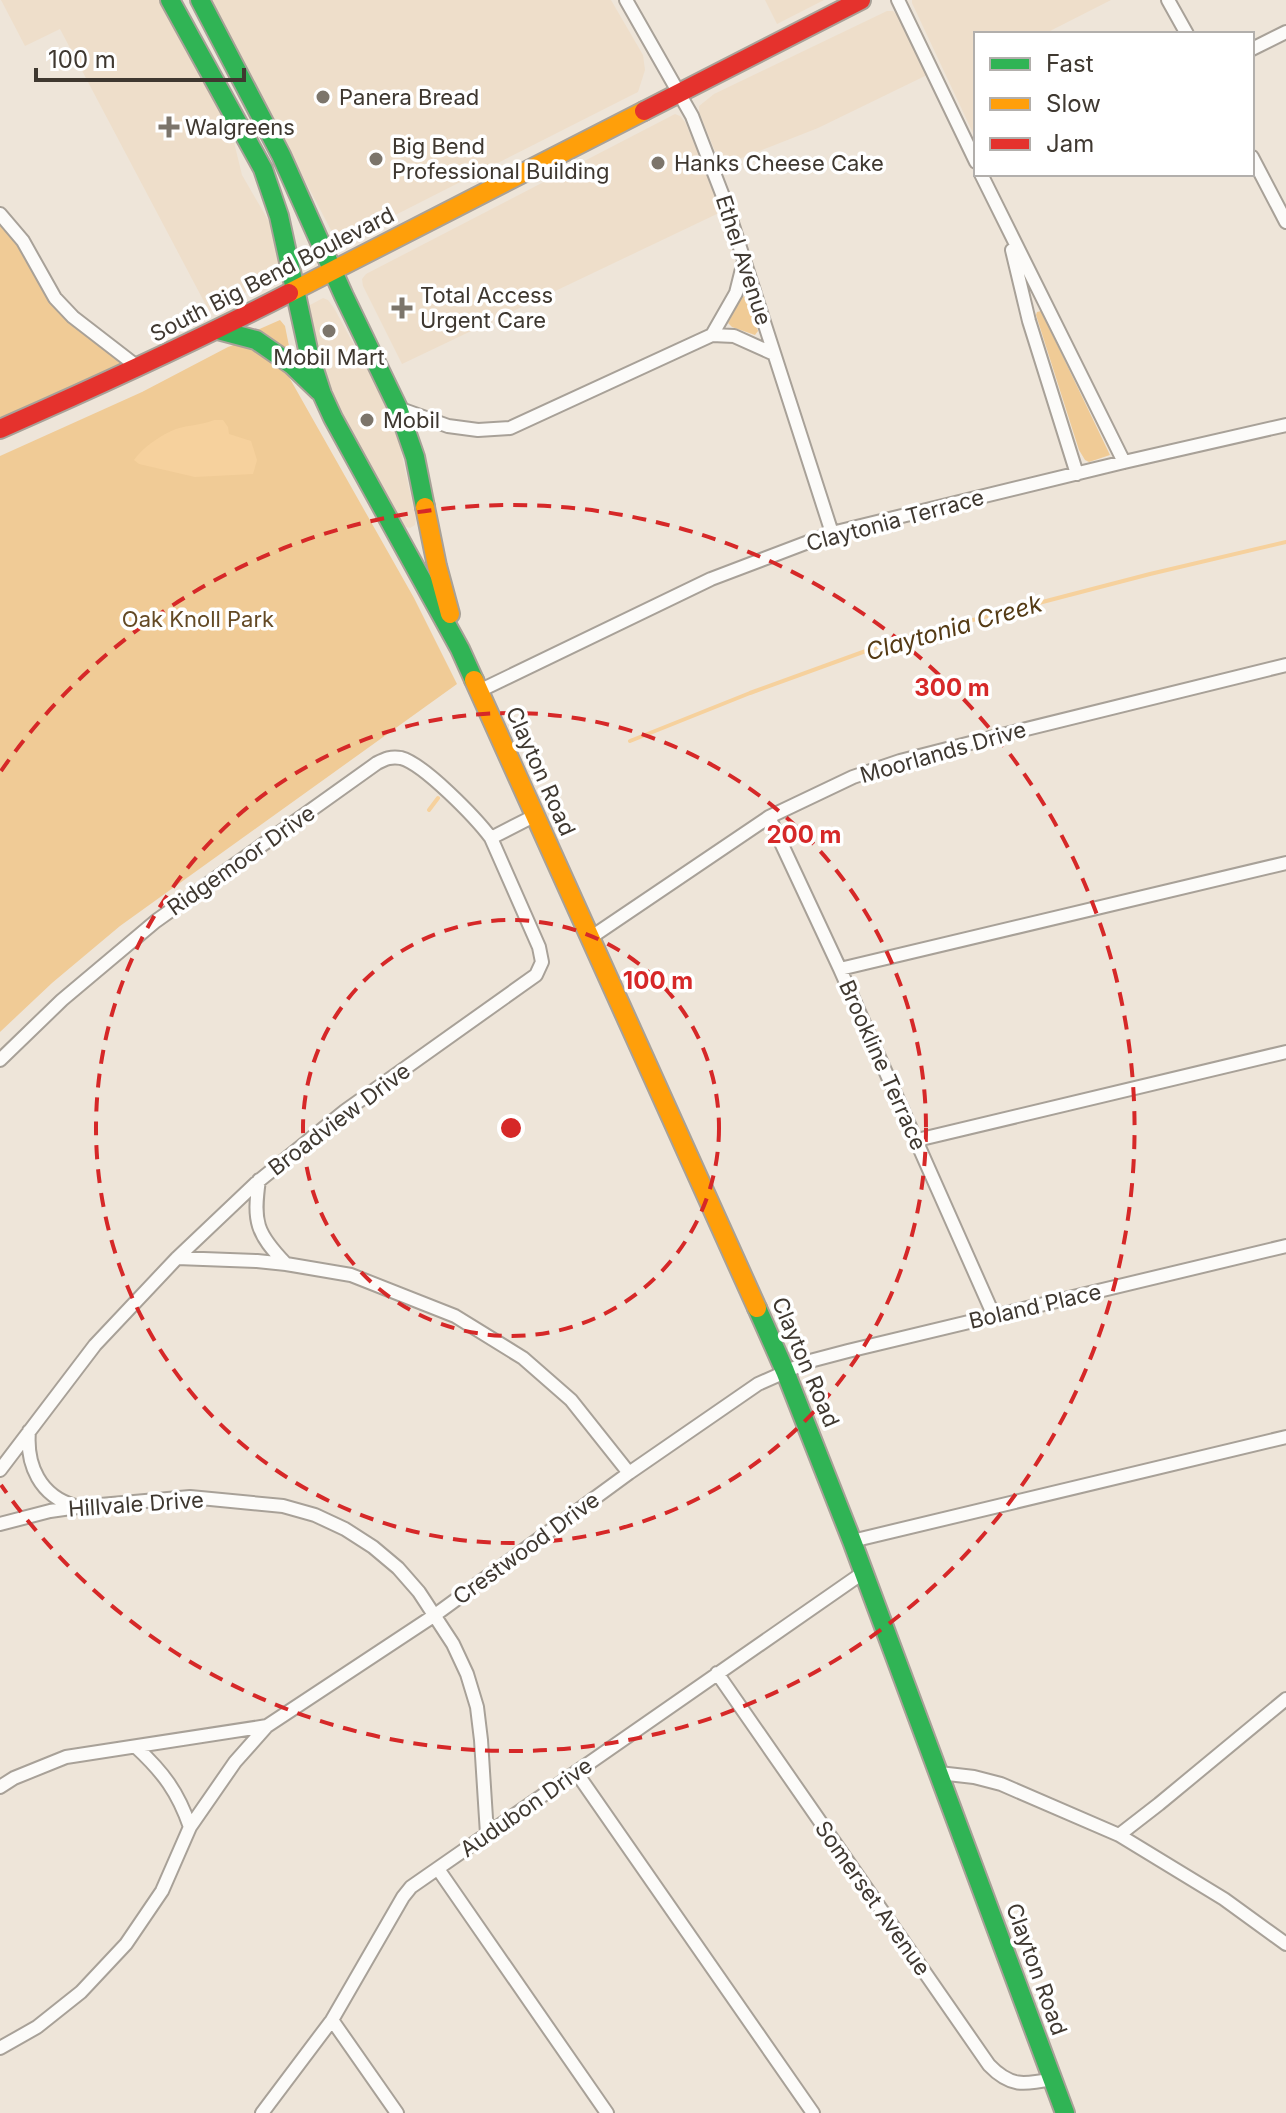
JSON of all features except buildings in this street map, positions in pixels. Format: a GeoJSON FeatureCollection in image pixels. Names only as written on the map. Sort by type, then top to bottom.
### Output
{"type":"FeatureCollection","features":[{"type":"Feature","properties":{"kind":"main road","name":"Clayton Road"},"geometry":{"type":"LineString","coordinates":[[170,0],[263,169],[279,216],[309,354],[322,394],[460,649],[785,1371],[864,1572],[1065,2113]]}},
{"type":"Feature","properties":{"kind":"main road","name":"Clayton Road"},"geometry":{"type":"LineString","coordinates":[[200,0],[281,155],[398,408],[415,457],[437,566],[460,649]]}},
{"type":"Feature","properties":{"kind":"main road","name":"South Big Bend Boulevard"},"geometry":{"type":"LineString","coordinates":[[0,429],[218,330],[861,0]]}},
{"type":"Feature","properties":{"kind":"main road"},"geometry":{"type":"LineString","coordinates":[[218,330],[256,340],[292,365],[322,394]]}},
{"type":"Feature","properties":{"kind":"street","name":"Ethel Avenue"},"geometry":{"type":"LineString","coordinates":[[626,0],[697,128],[726,204],[832,533]]}},
{"type":"Feature","properties":{"kind":"street"},"geometry":{"type":"LineString","coordinates":[[898,0],[974,158]]}},
{"type":"Feature","properties":{"kind":"street"},"geometry":{"type":"LineString","coordinates":[[1168,0],[1186,32]]}},
{"type":"Feature","properties":{"kind":"street"},"geometry":{"type":"LineString","coordinates":[[1254,48],[1286,32]]}},
{"type":"Feature","properties":{"kind":"street"},"geometry":{"type":"LineString","coordinates":[[1254,161],[1286,222]]}},
{"type":"Feature","properties":{"kind":"street"},"geometry":{"type":"LineString","coordinates":[[982,176],[1124,462]]}},
{"type":"Feature","properties":{"kind":"street"},"geometry":{"type":"LineString","coordinates":[[0,214],[23,241],[55,298],[64,308],[139,368]]}},
{"type":"Feature","properties":{"kind":"street"},"geometry":{"type":"LineString","coordinates":[[1006,227],[1029,321],[1077,474]]}},
{"type":"Feature","properties":{"kind":"street"},"geometry":{"type":"LineString","coordinates":[[712,335],[736,293],[744,259]]}},
{"type":"Feature","properties":{"kind":"street"},"geometry":{"type":"LineString","coordinates":[[398,408],[448,426],[478,430],[510,428],[712,335],[734,336],[774,354]]}},
{"type":"Feature","properties":{"kind":"street","name":"Claytonia Terrace"},"geometry":{"type":"LineString","coordinates":[[479,691],[711,579],[832,533],[1286,425]]}},
{"type":"Feature","properties":{"kind":"street","name":"Moorlands Drive"},"geometry":{"type":"LineString","coordinates":[[590,938],[769,817],[853,777],[900,761],[1286,665]]}},
{"type":"Feature","properties":{"kind":"street","name":"Ridgemoor Drive"},"geometry":{"type":"LineString","coordinates":[[0,1060],[62,1000],[156,921],[388,758],[399,758],[422,770],[475,818],[491,838]]}},
{"type":"Feature","properties":{"kind":"street"},"geometry":{"type":"LineString","coordinates":[[491,838],[534,816]]}},
{"type":"Feature","properties":{"kind":"street","name":"Brookline Terrace"},"geometry":{"type":"LineString","coordinates":[[769,817],[994,1316]]}},
{"type":"Feature","properties":{"kind":"street","name":"Broadview Drive"},"geometry":{"type":"LineString","coordinates":[[0,1470],[95,1345],[177,1258],[259,1180],[345,1111],[536,975],[542,962],[539,947],[491,838]]}},
{"type":"Feature","properties":{"kind":"street"},"geometry":{"type":"LineString","coordinates":[[840,969],[1286,863]]}},
{"type":"Feature","properties":{"kind":"street"},"geometry":{"type":"LineString","coordinates":[[917,1140],[1286,1052]]}},
{"type":"Feature","properties":{"kind":"street"},"geometry":{"type":"LineString","coordinates":[[259,1180],[257,1222],[267,1244],[286,1264]]}},
{"type":"Feature","properties":{"kind":"street","name":"Boland Place"},"geometry":{"type":"LineString","coordinates":[[785,1371],[835,1354],[1286,1246]]}},
{"type":"Feature","properties":{"kind":"street"},"geometry":{"type":"LineString","coordinates":[[177,1258],[286,1264],[351,1275],[455,1316],[523,1358],[571,1400],[629,1473]]}},
{"type":"Feature","properties":{"kind":"street","name":"Crestwood Drive"},"geometry":{"type":"LineString","coordinates":[[0,2048],[37,2027],[59,2009],[126,1944],[162,1891],[190,1827],[235,1762],[267,1726],[435,1615],[629,1473],[758,1384],[785,1371]]}},
{"type":"Feature","properties":{"kind":"street"},"geometry":{"type":"LineString","coordinates":[[29,1431],[27,1448],[40,1481],[57,1499],[78,1507]]}},
{"type":"Feature","properties":{"kind":"street"},"geometry":{"type":"LineString","coordinates":[[852,1541],[1286,1437]]}},
{"type":"Feature","properties":{"kind":"street","name":"Hillvale Drive"},"geometry":{"type":"LineString","coordinates":[[0,1524],[78,1507],[190,1497],[283,1506],[315,1515],[345,1529],[398,1568],[435,1615],[467,1674],[477,1707],[487,1834]]}},
{"type":"Feature","properties":{"kind":"street","name":"Audubon Drive"},"geometry":{"type":"LineString","coordinates":[[262,2113],[332,2020],[411,1887],[864,1572]]}},
{"type":"Feature","properties":{"kind":"street","name":"Somerset Avenue"},"geometry":{"type":"LineString","coordinates":[[717,1673],[989,2065],[1012,2083],[1029,2084],[1052,2079]]}},
{"type":"Feature","properties":{"kind":"street"},"geometry":{"type":"LineString","coordinates":[[1119,1835],[1286,1699]]}},
{"type":"Feature","properties":{"kind":"street","name":"Crestwood Drive"},"geometry":{"type":"LineString","coordinates":[[0,1787],[14,1778],[66,1757],[267,1726]]}},
{"type":"Feature","properties":{"kind":"street"},"geometry":{"type":"LineString","coordinates":[[136,1747],[168,1780],[182,1804],[190,1827]]}},
{"type":"Feature","properties":{"kind":"street"},"geometry":{"type":"LineString","coordinates":[[576,1772],[813,2113]]}},
{"type":"Feature","properties":{"kind":"street"},"geometry":{"type":"LineString","coordinates":[[939,1773],[1001,1784],[1119,1835],[1224,1899],[1286,1944]]}},
{"type":"Feature","properties":{"kind":"street"},"geometry":{"type":"LineString","coordinates":[[438,1869],[607,2113]]}},
{"type":"Feature","properties":{"kind":"street"},"geometry":{"type":"LineString","coordinates":[[332,2020],[397,2113]]}},
{"type":"Feature","properties":{"kind":"shaded area"},"geometry":{"type":"Polygon","coordinates":[[[1,0],[162,0],[233,138],[242,175],[271,225],[277,247],[278,264],[274,274],[264,283],[209,311],[60,29],[25,46],[1,0]]]}},
{"type":"Feature","properties":{"kind":"shaded area"},"geometry":{"type":"Polygon","coordinates":[[[210,0],[611,0],[643,55],[645,70],[638,92],[352,237],[344,238],[332,232],[210,0]]]}},
{"type":"Feature","properties":{"kind":"shaded area"},"geometry":{"type":"Polygon","coordinates":[[[765,0],[824,0],[777,24],[765,0]]]}},
{"type":"Feature","properties":{"kind":"shaded area"},"geometry":{"type":"Polygon","coordinates":[[[912,0],[1111,0],[1050,32],[974,32],[973,133],[912,0]]]}},
{"type":"Feature","properties":{"kind":"shaded area"},"geometry":{"type":"Polygon","coordinates":[[[887,11],[893,11],[898,16],[927,75],[818,128],[721,166],[699,106],[714,94],[887,11]]]}},
{"type":"Feature","properties":{"kind":"shaded area"},"geometry":{"type":"Polygon","coordinates":[[[675,114],[685,122],[721,212],[402,364],[363,286],[362,279],[366,274],[675,114]]]}},
{"type":"Feature","properties":{"kind":"shaded area"},"geometry":{"type":"Polygon","coordinates":[[[323,298],[334,308],[396,428],[416,520],[410,528],[397,519],[323,374],[309,311],[310,305],[323,298]]]}},
{"type":"Feature","properties":{"kind":"shaded area"},"geometry":{"type":"Polygon","coordinates":[[[223,420],[229,434],[251,441],[257,460],[253,474],[195,477],[139,464],[134,460],[147,446],[170,432],[223,420]]]}},
{"type":"Feature","properties":{"kind":"green space"},"geometry":{"type":"Polygon","coordinates":[[[0,214],[55,298],[139,368],[0,429],[0,214]]]}},
{"type":"Feature","properties":{"kind":"green space"},"geometry":{"type":"Polygon","coordinates":[[[746,296],[758,331],[755,335],[728,323],[742,297],[746,296]]]}},
{"type":"Feature","properties":{"kind":"green space"},"geometry":{"type":"Polygon","coordinates":[[[1041,311],[1110,455],[1089,462],[1079,450],[1036,315],[1041,311]]]}},
{"type":"Feature","properties":{"kind":"green space"},"geometry":{"type":"Polygon","coordinates":[[[280,320],[285,326],[291,356],[255,331],[280,320]]]}},
{"type":"Feature","properties":{"kind":"green space","name":"Oak Knoll Park"},"geometry":{"type":"Polygon","coordinates":[[[239,343],[249,345],[285,370],[414,598],[457,684],[120,926],[0,1032],[0,456],[142,392],[239,343]]]}},
{"type":"Feature","properties":{"kind":"waterway","name":"Claytonia Creek"},"geometry":{"type":"LineString","coordinates":[[630,741],[896,640],[1286,542]]}},
{"type":"Feature","properties":{"kind":"waterway"},"geometry":{"type":"LineString","coordinates":[[429,810],[438,798]]}},
{"type":"Feature","properties":{"kind":"traffic: fast"},"geometry":{"type":"LineString","coordinates":[[170,0],[263,169],[279,216],[309,354],[322,394],[474,680]]}},
{"type":"Feature","properties":{"kind":"traffic: fast"},"geometry":{"type":"LineString","coordinates":[[200,0],[281,155],[398,408],[415,457],[425,507]]}},
{"type":"Feature","properties":{"kind":"traffic: fast"},"geometry":{"type":"LineString","coordinates":[[218,330],[256,340],[292,365],[319,391]]}},
{"type":"Feature","properties":{"kind":"traffic: fast"},"geometry":{"type":"LineString","coordinates":[[757,1308],[852,1541],[1065,2113]]}},
{"type":"Feature","properties":{"kind":"traffic: slow"},"geometry":{"type":"LineString","coordinates":[[289,293],[644,111]]}},
{"type":"Feature","properties":{"kind":"traffic: slow"},"geometry":{"type":"LineString","coordinates":[[425,507],[450,614]]}},
{"type":"Feature","properties":{"kind":"traffic: slow"},"geometry":{"type":"LineString","coordinates":[[474,680],[757,1308]]}},
{"type":"Feature","properties":{"kind":"traffic: jam"},"geometry":{"type":"LineString","coordinates":[[644,111],[861,0]]}},
{"type":"Feature","properties":{"kind":"traffic: jam"},"geometry":{"type":"LineString","coordinates":[[0,429],[146,363],[289,293]]}},
{"type":"Feature","properties":{"kind":"place","name":"Panera Bread"},"geometry":{"type":"Point","coordinates":[323,97]}},
{"type":"Feature","properties":{"kind":"place","name":"Walgreens"},"geometry":{"type":"Point","coordinates":[169,127]}},
{"type":"Feature","properties":{"kind":"place","name":"Big Bend Professional Building"},"geometry":{"type":"Point","coordinates":[376,159]}},
{"type":"Feature","properties":{"kind":"place","name":"Hanks Cheese Cake"},"geometry":{"type":"Point","coordinates":[658,163]}},
{"type":"Feature","properties":{"kind":"place","name":"Total Access Urgent Care"},"geometry":{"type":"Point","coordinates":[402,308]}},
{"type":"Feature","properties":{"kind":"place","name":"Mobil Mart"},"geometry":{"type":"Point","coordinates":[329,331]}},
{"type":"Feature","properties":{"kind":"place","name":"Mobil"},"geometry":{"type":"Point","coordinates":[367,420]}}]}
